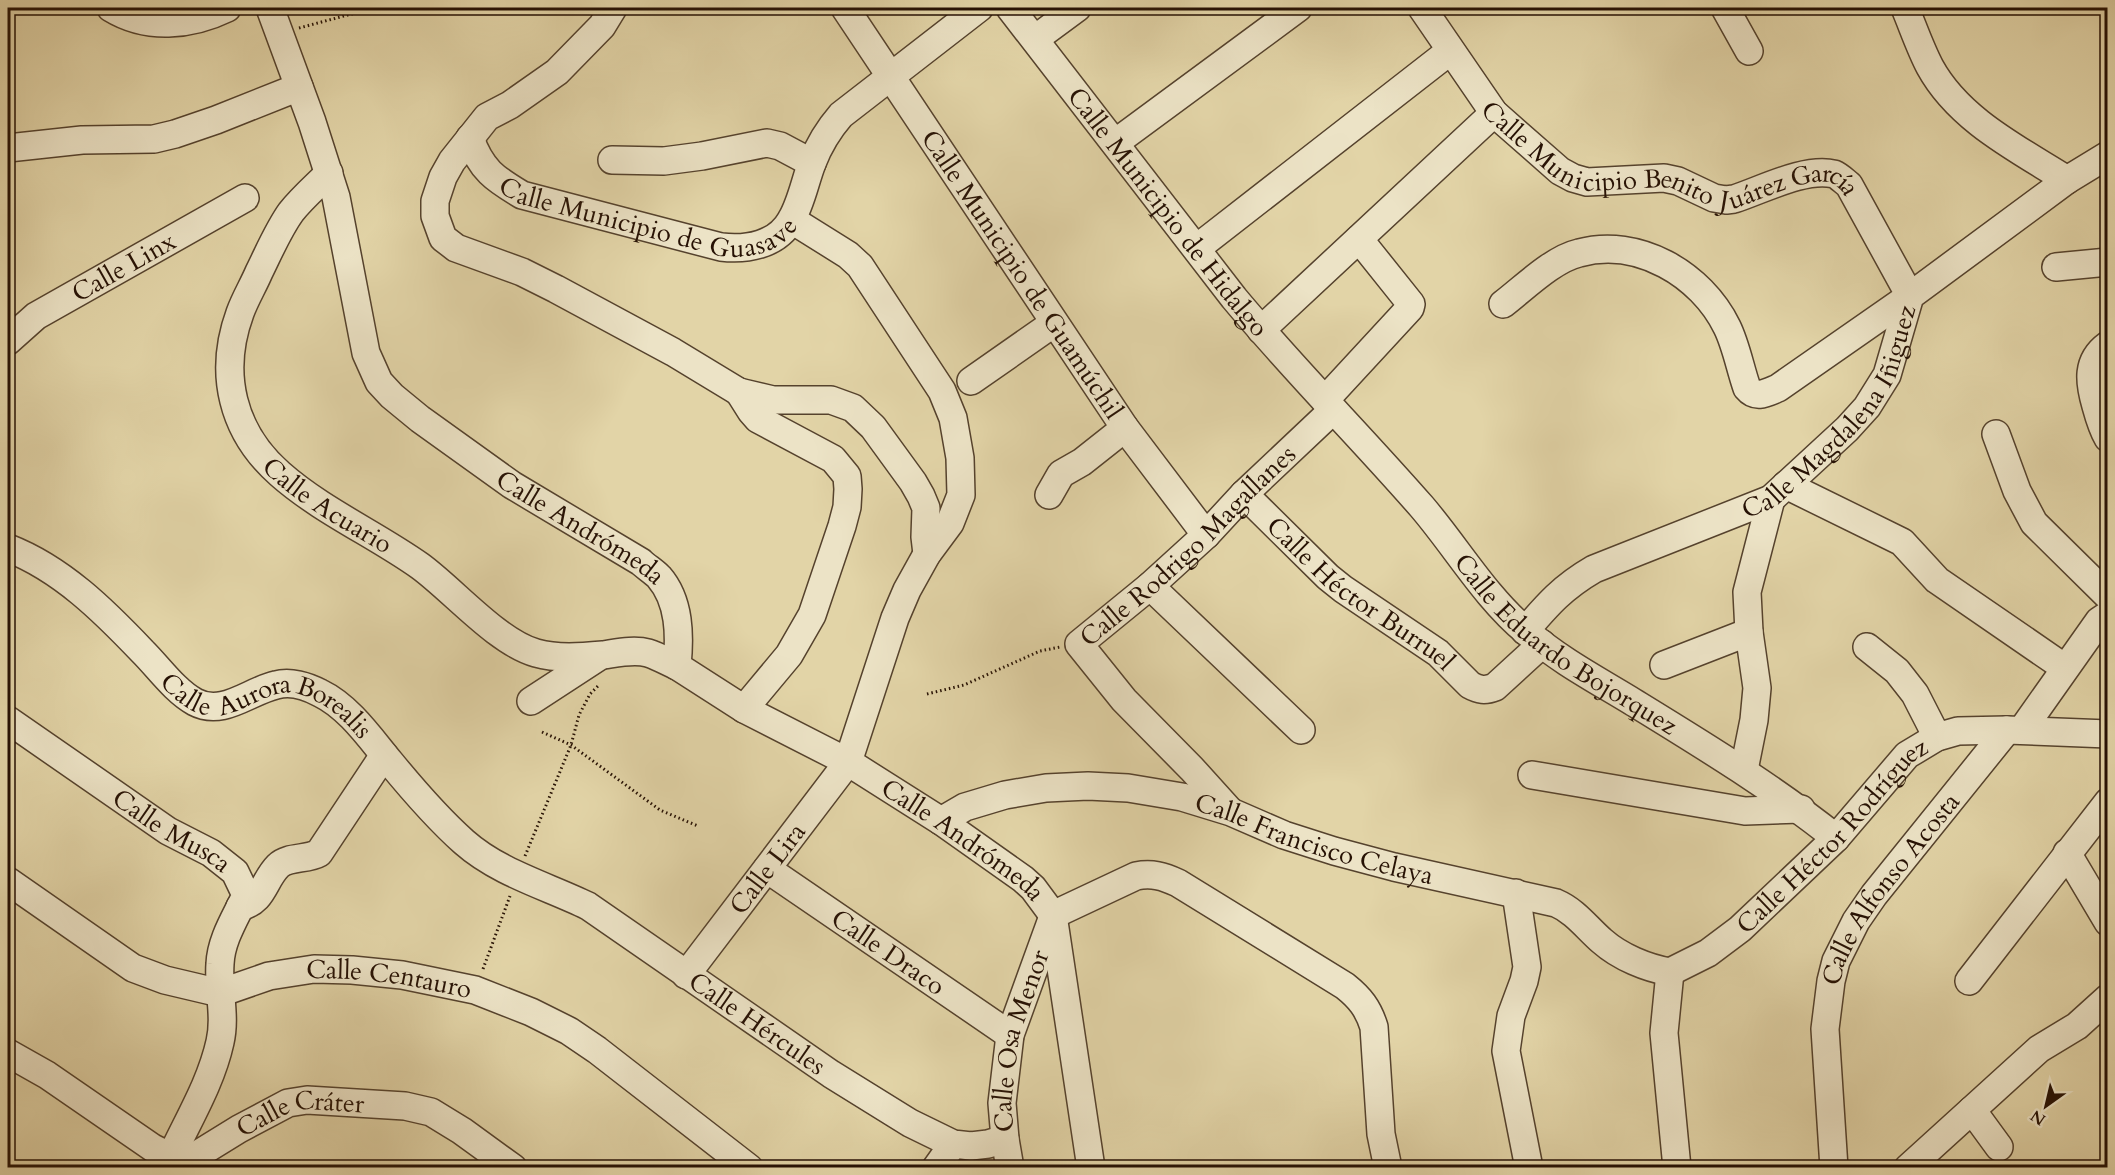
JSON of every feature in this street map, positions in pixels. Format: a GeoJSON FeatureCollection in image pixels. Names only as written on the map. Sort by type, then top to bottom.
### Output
{"type":"FeatureCollection","features":[{"type":"Feature","properties":{"kind":"street"},"geometry":{"type":"LineString","coordinates":[[111,8],[129,18],[151,23],[170,23],[189,21],[227,8]]}},
{"type":"Feature","properties":{"kind":"street","name":"Calle Andrómeda"},"geometry":{"type":"LineString","coordinates":[[270,8],[329,173],[345,238],[366,353],[379,382],[420,419],[512,485],[641,562],[658,577],[669,593],[677,618],[680,637],[677,666],[744,709],[848,762],[941,821],[1023,879],[1033,888],[1053,915]]}},
{"type":"Feature","properties":{"kind":"street"},"geometry":{"type":"LineString","coordinates":[[613,8],[602,26],[557,72],[510,105],[487,117],[452,161],[437,190],[435,216],[446,242],[456,248],[522,272],[556,289],[673,352],[739,392],[773,400],[831,400],[844,404],[861,415],[890,450],[921,496],[926,508],[927,554]]}},
{"type":"Feature","properties":{"kind":"street","name":"Calle Municipio de Guamúchil"},"geometry":{"type":"LineString","coordinates":[[845,8],[892,75],[1125,428],[1206,535]]}},
{"type":"Feature","properties":{"kind":"street"},"geometry":{"type":"LineString","coordinates":[[792,220],[812,163],[830,128],[841,116],[979,8]]}},
{"type":"Feature","properties":{"kind":"street","name":"Calle Municipio de Hidalgo"},"geometry":{"type":"LineString","coordinates":[[1010,8],[1261,330],[1329,405]]}},
{"type":"Feature","properties":{"kind":"street"},"geometry":{"type":"LineString","coordinates":[[1035,39],[1077,8]]}},
{"type":"Feature","properties":{"kind":"street"},"geometry":{"type":"LineString","coordinates":[[1115,144],[1298,8]]}},
{"type":"Feature","properties":{"kind":"street","name":"Calle Municipio Benito Juárez García"},"geometry":{"type":"LineString","coordinates":[[1422,8],[1494,113],[1560,171],[1587,182],[1664,178],[1678,181],[1714,198],[1726,200],[1817,172],[1836,174],[1849,185],[1910,296]]}},
{"type":"Feature","properties":{"kind":"street"},"geometry":{"type":"LineString","coordinates":[[1725,8],[1749,51]]}},
{"type":"Feature","properties":{"kind":"street"},"geometry":{"type":"LineString","coordinates":[[1905,8],[1930,67],[1944,88],[1961,106],[2007,142],[2067,180]]}},
{"type":"Feature","properties":{"kind":"street"},"geometry":{"type":"LineString","coordinates":[[1197,248],[1450,51]]}},
{"type":"Feature","properties":{"kind":"street"},"geometry":{"type":"LineString","coordinates":[[8,148],[82,140],[154,139],[216,120],[299,87]]}},
{"type":"Feature","properties":{"kind":"street"},"geometry":{"type":"LineString","coordinates":[[1261,330],[1494,113]]}},
{"type":"Feature","properties":{"kind":"street","name":"Calle Municipio de Guasave"},"geometry":{"type":"LineString","coordinates":[[470,138],[477,157],[488,170],[522,195],[721,247],[749,248],[766,242],[779,235],[792,220],[848,255],[860,266],[942,391],[953,418],[960,458],[961,495],[950,523],[927,554],[907,590],[892,627],[848,762]]}},
{"type":"Feature","properties":{"kind":"street"},"geometry":{"type":"LineString","coordinates":[[612,160],[664,161],[767,143],[780,146],[812,163]]}},
{"type":"Feature","properties":{"kind":"street","name":"Calle Magdalena Iñiguez"},"geometry":{"type":"LineString","coordinates":[[1481,690],[1495,687],[1534,638],[1555,596],[1572,582],[1594,569],[1778,492],[1847,429],[1877,393],[1895,353],[1910,296],[2067,180],[2108,155]]}},
{"type":"Feature","properties":{"kind":"street","name":"Calle Acuario"},"geometry":{"type":"LineString","coordinates":[[329,173],[288,218],[240,313],[230,357],[232,392],[237,415],[246,434],[270,464],[309,497],[421,567],[515,643],[534,652],[603,667],[623,652],[647,653],[677,666]]}},
{"type":"Feature","properties":{"kind":"street","name":"Calle Linx"},"geometry":{"type":"LineString","coordinates":[[8,341],[36,315],[244,198]]}},
{"type":"Feature","properties":{"kind":"street","name":"Calle Rodrigo Magallanes"},"geometry":{"type":"LineString","coordinates":[[1079,644],[1150,586],[1206,535],[1329,405],[1410,308],[1412,304],[1359,239]]}},
{"type":"Feature","properties":{"kind":"street"},"geometry":{"type":"LineString","coordinates":[[1503,304],[1559,261],[1578,253],[1602,249],[1624,249],[1652,257],[1670,266],[1694,284],[1714,305],[1728,328],[1747,388],[1759,395],[1778,388],[1910,296]]}},
{"type":"Feature","properties":{"kind":"street"},"geometry":{"type":"LineString","coordinates":[[2056,267],[2108,262]]}},
{"type":"Feature","properties":{"kind":"street"},"geometry":{"type":"LineString","coordinates":[[970,381],[1054,323]]}},
{"type":"Feature","properties":{"kind":"street"},"geometry":{"type":"LineString","coordinates":[[2108,345],[2095,357],[2090,378],[2097,410],[2108,438]]}},
{"type":"Feature","properties":{"kind":"street"},"geometry":{"type":"LineString","coordinates":[[739,392],[758,419],[833,459],[847,476],[848,489],[847,507],[842,526],[824,573],[812,615],[789,655],[744,709]]}},
{"type":"Feature","properties":{"kind":"street","name":"Calle Eduardo Bojorquez"},"geometry":{"type":"LineString","coordinates":[[1329,405],[1423,509],[1495,600],[1534,638],[1744,770],[1801,809],[1836,838]]}},
{"type":"Feature","properties":{"kind":"street"},"geometry":{"type":"LineString","coordinates":[[1049,495],[1061,474],[1082,462],[1125,428]]}},
{"type":"Feature","properties":{"kind":"street"},"geometry":{"type":"LineString","coordinates":[[1996,434],[2017,491],[2034,524],[2108,596]]}},
{"type":"Feature","properties":{"kind":"street"},"geometry":{"type":"LineString","coordinates":[[1744,770],[1754,720],[1756,688],[1749,632],[1748,592],[1778,492],[1902,542],[1938,580],[2065,668]]}},
{"type":"Feature","properties":{"kind":"street","name":"Calle Héctor Burruel"},"geometry":{"type":"LineString","coordinates":[[1244,494],[1328,577],[1438,653],[1470,685],[1481,690]]}},
{"type":"Feature","properties":{"kind":"street","name":"Calle Aurora Borealis"},"geometry":{"type":"LineString","coordinates":[[11,557],[47,567],[79,590],[114,622],[179,690],[194,702],[214,708],[227,705],[277,684],[305,686],[334,701],[462,841],[493,864],[518,874]]}},
{"type":"Feature","properties":{"kind":"street"},"geometry":{"type":"LineString","coordinates":[[1150,586],[1301,730]]}},
{"type":"Feature","properties":{"kind":"street","name":"Calle Alfonso Acosta"},"geometry":{"type":"LineString","coordinates":[[1834,1167],[1825,1029],[1836,961],[1856,921],[1874,895],[2065,668],[2098,621],[2108,615]]}},
{"type":"Feature","properties":{"kind":"street"},"geometry":{"type":"LineString","coordinates":[[1664,665],[1749,632]]}},
{"type":"Feature","properties":{"kind":"street"},"geometry":{"type":"LineString","coordinates":[[1079,644],[1124,700],[1231,812]]}},
{"type":"Feature","properties":{"kind":"street"},"geometry":{"type":"LineString","coordinates":[[1866,647],[1897,671],[1915,694],[1937,737]]}},
{"type":"Feature","properties":{"kind":"street"},"geometry":{"type":"LineString","coordinates":[[531,701],[603,667]]}},
{"type":"Feature","properties":{"kind":"street","name":"Calle Musca"},"geometry":{"type":"LineString","coordinates":[[8,720],[168,831],[212,853],[234,873],[246,895],[227,934],[220,961],[223,1018],[221,1041],[176,1163]]}},
{"type":"Feature","properties":{"kind":"street"},"geometry":{"type":"LineString","coordinates":[[2014,730],[2108,734]]}},
{"type":"Feature","properties":{"kind":"street","name":"Calle Héctor Rodríguez"},"geometry":{"type":"LineString","coordinates":[[1670,972],[1708,954],[1740,929],[1836,838],[1907,756],[1937,737],[1958,731],[2014,730]]}},
{"type":"Feature","properties":{"kind":"street"},"geometry":{"type":"LineString","coordinates":[[240,907],[256,900],[277,867],[283,863],[312,857],[319,853],[384,755]]}},
{"type":"Feature","properties":{"kind":"street","name":"Calle Lira"},"geometry":{"type":"LineString","coordinates":[[686,975],[848,762]]}},
{"type":"Feature","properties":{"kind":"street"},"geometry":{"type":"LineString","coordinates":[[1532,775],[1745,811],[1801,809]]}},
{"type":"Feature","properties":{"kind":"street","name":"Calle Francisco Celaya"},"geometry":{"type":"LineString","coordinates":[[941,821],[964,807],[1005,795],[1046,788],[1088,786],[1128,788],[1182,797],[1231,812],[1310,844],[1394,867],[1543,898],[1565,906],[1614,950],[1645,966],[1670,972]]}},
{"type":"Feature","properties":{"kind":"street"},"geometry":{"type":"LineString","coordinates":[[1969,981],[2108,802]]}},
{"type":"Feature","properties":{"kind":"street"},"geometry":{"type":"LineString","coordinates":[[2067,853],[2108,922]]}},
{"type":"Feature","properties":{"kind":"street","name":"Calle Draco"},"geometry":{"type":"LineString","coordinates":[[767,869],[1010,1035]]}},
{"type":"Feature","properties":{"kind":"street"},"geometry":{"type":"LineString","coordinates":[[1090,1167],[1053,915],[1136,876],[1149,873],[1163,876],[1198,895],[1345,986],[1360,998],[1369,1011],[1374,1027],[1381,1134],[1384,1156],[1389,1167]]}},
{"type":"Feature","properties":{"kind":"street","name":"Calle Hércules"},"geometry":{"type":"LineString","coordinates":[[518,874],[588,906],[831,1074],[910,1123],[953,1144],[979,1145],[1005,1139]]}},
{"type":"Feature","properties":{"kind":"street"},"geometry":{"type":"LineString","coordinates":[[8,881],[133,968],[165,980],[220,993]]}},
{"type":"Feature","properties":{"kind":"street"},"geometry":{"type":"LineString","coordinates":[[1516,892],[1527,967],[1511,1016],[1506,1051],[1529,1167]]}},
{"type":"Feature","properties":{"kind":"street","name":"Calle Osa Menor"},"geometry":{"type":"LineString","coordinates":[[1010,1167],[1002,1103],[1010,1035],[1053,915]]}},
{"type":"Feature","properties":{"kind":"street","name":"Calle Centauro"},"geometry":{"type":"LineString","coordinates":[[220,993],[269,976],[314,969],[402,975],[475,990],[531,1012],[597,1050],[749,1167]]}},
{"type":"Feature","properties":{"kind":"street"},"geometry":{"type":"LineString","coordinates":[[1670,972],[1664,1033],[1677,1167]]}},
{"type":"Feature","properties":{"kind":"street"},"geometry":{"type":"LineString","coordinates":[[1908,1167],[2039,1049],[2078,1026],[2108,998]]}},
{"type":"Feature","properties":{"kind":"street"},"geometry":{"type":"LineString","coordinates":[[8,1053],[47,1076],[176,1163]]}},
{"type":"Feature","properties":{"kind":"street","name":"Calle Cráter"},"geometry":{"type":"LineString","coordinates":[[176,1163],[288,1103],[307,1100],[405,1106],[431,1112],[513,1167]]}},
{"type":"Feature","properties":{"kind":"street"},"geometry":{"type":"LineString","coordinates":[[1980,1103],[1999,1147]]}},
{"type":"Feature","properties":{"kind":"street"},"geometry":{"type":"LineString","coordinates":[[936,1167],[953,1144]]}},
{"type":"Feature","properties":{"kind":"path"},"geometry":{"type":"LineString","coordinates":[[280,33],[359,12]]}},
{"type":"Feature","properties":{"kind":"path","name":"Calle Rodrigo Magallanes"},"geometry":{"type":"LineString","coordinates":[[927,694],[964,686],[1040,651],[1079,644]]}},
{"type":"Feature","properties":{"kind":"path"},"geometry":{"type":"LineString","coordinates":[[571,746],[579,715],[603,667]]}},
{"type":"Feature","properties":{"kind":"path"},"geometry":{"type":"LineString","coordinates":[[542,732],[571,746],[660,810],[698,826]]}}]}
